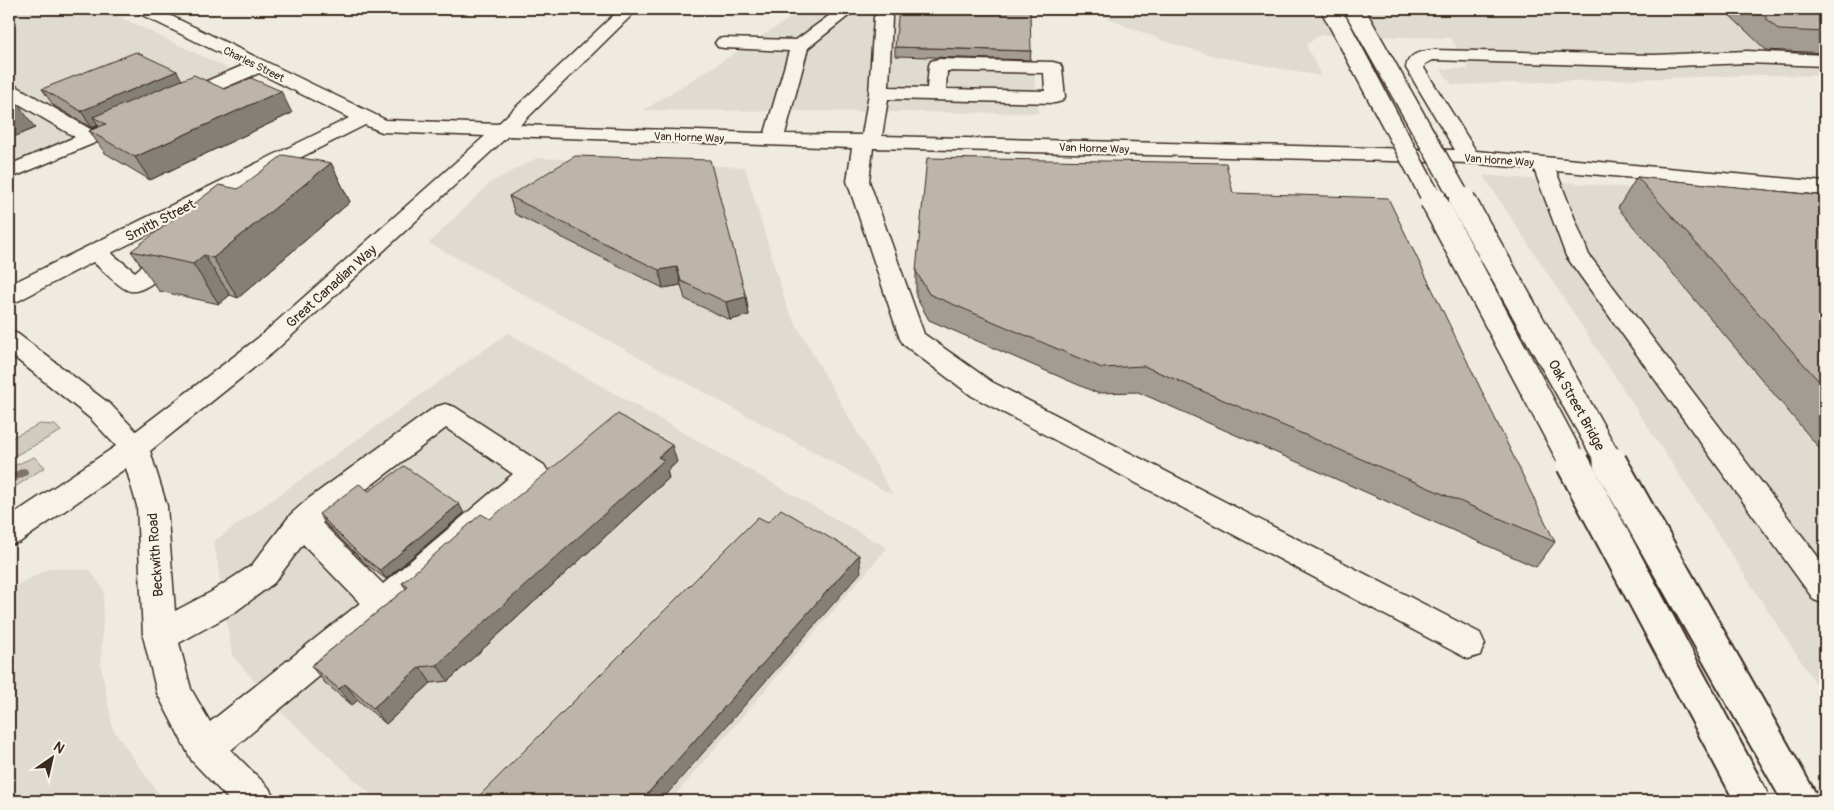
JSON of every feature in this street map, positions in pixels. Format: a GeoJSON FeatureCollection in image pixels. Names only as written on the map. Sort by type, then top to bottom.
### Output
{"type":"FeatureCollection","features":[{"type":"Feature","properties":{"kind":"main road","name":"Charles Street"},"geometry":{"type":"LineString","coordinates":[[144,9],[364,118]]}},
{"type":"Feature","properties":{"kind":"main road","name":"Great Canadian Way"},"geometry":{"type":"LineString","coordinates":[[9,533],[135,448],[267,344],[502,131],[630,9]]}},
{"type":"Feature","properties":{"kind":"main road"},"geometry":{"type":"LineString","coordinates":[[773,139],[800,46],[848,9]]}},
{"type":"Feature","properties":{"kind":"main road"},"geometry":{"type":"LineString","coordinates":[[1331,9],[1753,801]]}},
{"type":"Feature","properties":{"kind":"main road","name":"Oak Street Bridge"},"geometry":{"type":"LineString","coordinates":[[1354,9],[1801,801]]}},
{"type":"Feature","properties":{"kind":"main road"},"geometry":{"type":"LineString","coordinates":[[883,17],[879,93],[858,181],[913,339],[982,389],[1468,644]]}},
{"type":"Feature","properties":{"kind":"main road"},"geometry":{"type":"LineString","coordinates":[[724,43],[800,46]]}},
{"type":"Feature","properties":{"kind":"main road"},"geometry":{"type":"LineString","coordinates":[[1469,157],[1415,68],[1416,62],[1422,57],[1463,56],[1654,61],[1748,57],[1825,60]]}},
{"type":"Feature","properties":{"kind":"main road"},"geometry":{"type":"LineString","coordinates":[[879,93],[1055,97],[1053,68],[938,65],[936,94]]}},
{"type":"Feature","properties":{"kind":"main road"},"geometry":{"type":"LineString","coordinates":[[9,174],[258,66]]}},
{"type":"Feature","properties":{"kind":"main road"},"geometry":{"type":"LineString","coordinates":[[9,90],[91,138]]}},
{"type":"Feature","properties":{"kind":"main road","name":"Van Horne Way"},"geometry":{"type":"LineString","coordinates":[[364,118],[382,126],[502,131],[1469,157],[1825,188]]}},
{"type":"Feature","properties":{"kind":"main road","name":"Smith Street"},"geometry":{"type":"LineString","coordinates":[[9,295],[364,118]]}},
{"type":"Feature","properties":{"kind":"main road"},"geometry":{"type":"LineString","coordinates":[[1542,162],[1578,256],[1825,590]]}},
{"type":"Feature","properties":{"kind":"main road"},"geometry":{"type":"LineString","coordinates":[[95,252],[135,284],[176,252]]}},
{"type":"Feature","properties":{"kind":"main road","name":"Beckwith Road"},"geometry":{"type":"LineString","coordinates":[[9,340],[101,412],[135,448],[152,506],[160,636],[175,693],[205,749],[256,801]]}},
{"type":"Feature","properties":{"kind":"main road"},"geometry":{"type":"LineString","coordinates":[[160,636],[223,602],[263,574],[302,523],[319,507],[445,414],[534,473],[382,604],[205,749]]}},
{"type":"Feature","properties":{"kind":"main road"},"geometry":{"type":"LineString","coordinates":[[302,523],[382,604]]}},
{"type":"Feature","properties":{"kind":"shaded area"},"geometry":{"type":"Polygon","coordinates":[[[9,9],[103,9],[244,76],[9,179],[9,9]]]}},
{"type":"Feature","properties":{"kind":"shaded area"},"geometry":{"type":"Polygon","coordinates":[[[805,9],[1026,9],[1039,113],[644,110],[805,9]]]}},
{"type":"Feature","properties":{"kind":"shaded area"},"geometry":{"type":"Polygon","coordinates":[[[1091,9],[1825,9],[1825,76],[1758,75],[1452,85],[1441,69],[1469,69],[1451,38],[1320,35],[1306,45],[1321,76],[1215,56],[1167,42],[1123,25],[1091,9]]]}},
{"type":"Feature","properties":{"kind":"shaded area"},"geometry":{"type":"Polygon","coordinates":[[[537,158],[745,167],[787,308],[893,495],[429,243],[491,182],[537,158]]]}},
{"type":"Feature","properties":{"kind":"shaded area"},"geometry":{"type":"Polygon","coordinates":[[[1483,175],[1719,196],[1825,209],[1825,698],[1483,175]]]}},
{"type":"Feature","properties":{"kind":"shaded area"},"geometry":{"type":"Polygon","coordinates":[[[508,333],[887,548],[670,801],[378,801],[281,712],[232,655],[214,541],[508,333]]]}},
{"type":"Feature","properties":{"kind":"shaded area"},"geometry":{"type":"Polygon","coordinates":[[[40,424],[55,425],[61,431],[9,459],[9,439],[40,424]]]}},
{"type":"Feature","properties":{"kind":"shaded area"},"geometry":{"type":"Polygon","coordinates":[[[34,457],[45,467],[9,491],[9,468],[34,457]]]}},
{"type":"Feature","properties":{"kind":"shaded area"},"geometry":{"type":"Polygon","coordinates":[[[50,568],[90,570],[104,590],[101,666],[113,729],[155,789],[166,801],[9,801],[9,589],[50,568]]]}},
{"type":"Feature","properties":{"kind":"building"},"geometry":{"type":"Polygon","coordinates":[[[899,9],[1030,9],[1031,51],[895,47],[899,9]]]}},
{"type":"Feature","properties":{"kind":"building"},"geometry":{"type":"Polygon","coordinates":[[[1756,9],[1811,9],[1825,21],[1825,32],[1779,30],[1756,9]]]}},
{"type":"Feature","properties":{"kind":"building"},"geometry":{"type":"Polygon","coordinates":[[[136,52],[177,71],[81,111],[42,89],[136,52]]]}},
{"type":"Feature","properties":{"kind":"building"},"geometry":{"type":"Polygon","coordinates":[[[194,75],[224,89],[251,78],[281,91],[135,157],[89,131],[106,124],[93,117],[194,75]]]}},
{"type":"Feature","properties":{"kind":"building"},"geometry":{"type":"Polygon","coordinates":[[[9,99],[19,105],[9,109],[9,99]]]}},
{"type":"Feature","properties":{"kind":"building"},"geometry":{"type":"Polygon","coordinates":[[[283,155],[331,163],[213,258],[204,255],[193,264],[131,251],[219,185],[238,189],[283,155]]]}},
{"type":"Feature","properties":{"kind":"building"},"geometry":{"type":"Polygon","coordinates":[[[575,156],[710,160],[746,297],[726,302],[681,281],[677,267],[659,270],[509,196],[575,156]]]}},
{"type":"Feature","properties":{"kind":"building"},"geometry":{"type":"Polygon","coordinates":[[[927,158],[1226,163],[1233,193],[1388,198],[1555,542],[1144,366],[1102,368],[929,294],[916,271],[927,158]]]}},
{"type":"Feature","properties":{"kind":"building"},"geometry":{"type":"Polygon","coordinates":[[[1637,177],[1825,196],[1825,388],[1637,177]]]}},
{"type":"Feature","properties":{"kind":"building"},"geometry":{"type":"Polygon","coordinates":[[[618,414],[672,445],[658,457],[664,460],[437,665],[420,667],[373,708],[345,684],[339,689],[311,666],[408,587],[402,583],[481,514],[490,519],[618,414]]]}},
{"type":"Feature","properties":{"kind":"building"},"geometry":{"type":"Polygon","coordinates":[[[404,466],[459,504],[380,570],[361,556],[319,514],[359,484],[369,491],[404,466]]]}},
{"type":"Feature","properties":{"kind":"building"},"geometry":{"type":"Polygon","coordinates":[[[781,509],[859,555],[641,801],[478,801],[476,799],[758,517],[768,522],[781,509]]]}},
{"type":"Feature","properties":{"kind":"waterway"},"geometry":{"type":"LineString","coordinates":[[9,480],[23,472]]}}]}
